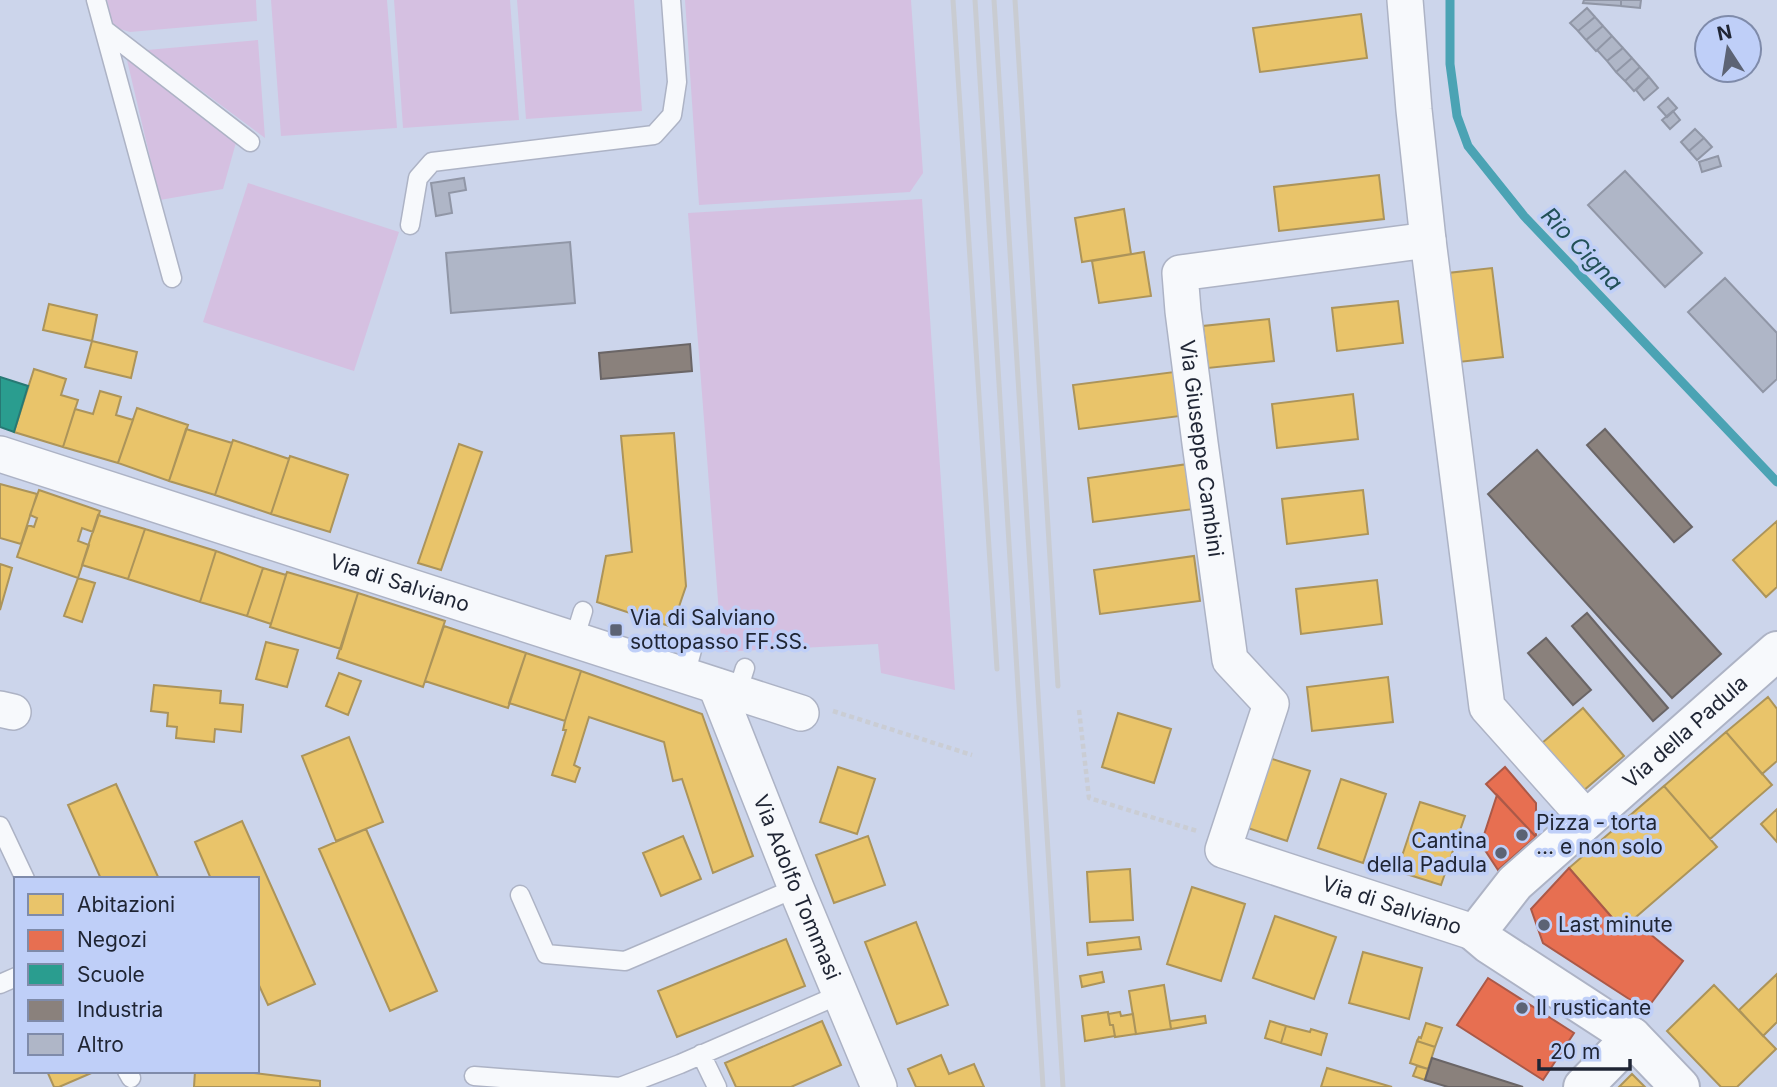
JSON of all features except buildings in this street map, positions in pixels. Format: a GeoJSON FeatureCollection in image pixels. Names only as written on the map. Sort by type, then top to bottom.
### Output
{"type":"FeatureCollection","features":[{"type":"Feature","properties":{"kind":"street"},"geometry":{"type":"LineString","coordinates":[[1405,0],[1428,240],[1487,707],[1587,819]]}},
{"type":"Feature","properties":{"kind":"street","name":"Via Giuseppe Cambini"},"geometry":{"type":"LineString","coordinates":[[1223,850],[1271,704],[1230,660],[1199,443],[1180,273],[1428,240]]}},
{"type":"Feature","properties":{"kind":"street","name":"Via di Salviano"},"geometry":{"type":"LineString","coordinates":[[0,454],[578,625],[814,711]]}},
{"type":"Feature","properties":{"kind":"street","name":"Via della Padula"},"geometry":{"type":"LineString","coordinates":[[1476,933],[1515,883],[1777,651]]}},
{"type":"Feature","properties":{"kind":"street","name":"Via Adolfo Tommasi"},"geometry":{"type":"LineString","coordinates":[[715,674],[796,888],[879,1087]]}},
{"type":"Feature","properties":{"kind":"street","name":"Via di Salviano"},"geometry":{"type":"LineString","coordinates":[[1223,850],[1476,933],[1632,1037],[1680,1087]]}},
{"type":"Feature","properties":{"kind":"street"},"geometry":{"type":"LineString","coordinates":[[1583,1087],[1632,1037]]}},
{"type":"Feature","properties":{"kind":"lane"},"geometry":{"type":"LineString","coordinates":[[96,0],[172,278]]}},
{"type":"Feature","properties":{"kind":"lane"},"geometry":{"type":"LineString","coordinates":[[410,225],[418,178],[432,162],[654,135],[673,114],[677,82],[671,0]]}},
{"type":"Feature","properties":{"kind":"lane"},"geometry":{"type":"LineString","coordinates":[[105,30],[250,142]]}},
{"type":"Feature","properties":{"kind":"lane"},"geometry":{"type":"LineString","coordinates":[[0,826],[24,877]]}},
{"type":"Feature","properties":{"kind":"lane"},"geometry":{"type":"LineString","coordinates":[[520,895],[546,954],[625,961],[796,888]]}},
{"type":"Feature","properties":{"kind":"lane"},"geometry":{"type":"LineString","coordinates":[[474,1076],[620,1087],[841,994]]}},
{"type":"Feature","properties":{"kind":"lane"},"geometry":{"type":"LineString","coordinates":[[701,1054],[717,1087]]}},
{"type":"Feature","properties":{"kind":"path"},"geometry":{"type":"LineString","coordinates":[[1079,710],[1089,798],[1218,837],[1223,850]]}},
{"type":"Feature","properties":{"kind":"path"},"geometry":{"type":"LineString","coordinates":[[814,711],[972,755]]}},
{"type":"Feature","properties":{"kind":"shaded area"},"geometry":{"type":"Polygon","coordinates":[[[107,0],[256,0],[257,21],[130,32],[113,27],[107,0]]]}},
{"type":"Feature","properties":{"kind":"shaded area"},"geometry":{"type":"Polygon","coordinates":[[[271,0],[387,0],[397,128],[281,136],[271,0]]]}},
{"type":"Feature","properties":{"kind":"shaded area"},"geometry":{"type":"Polygon","coordinates":[[[394,0],[510,0],[519,120],[403,128],[394,0]]]}},
{"type":"Feature","properties":{"kind":"shaded area"},"geometry":{"type":"Polygon","coordinates":[[[517,0],[634,0],[642,111],[526,119],[517,0]]]}},
{"type":"Feature","properties":{"kind":"shaded area"},"geometry":{"type":"Polygon","coordinates":[[[685,0],[911,0],[923,173],[910,192],[699,205],[685,0]]]}},
{"type":"Feature","properties":{"kind":"shaded area"},"geometry":{"type":"Polygon","coordinates":[[[258,40],[265,138],[147,50],[258,40]]]}},
{"type":"Feature","properties":{"kind":"shaded area"},"geometry":{"type":"Polygon","coordinates":[[[127,60],[237,139],[223,189],[160,200],[127,60]]]}},
{"type":"Feature","properties":{"kind":"shaded area"},"geometry":{"type":"Polygon","coordinates":[[[248,183],[399,232],[354,371],[203,322],[248,183]]]}},
{"type":"Feature","properties":{"kind":"shaded area"},"geometry":{"type":"Polygon","coordinates":[[[922,199],[955,690],[881,673],[878,644],[722,652],[688,213],[922,199]]]}},
{"type":"Feature","properties":{"kind":"waterway","name":"Rio Cigna"},"geometry":{"type":"LineString","coordinates":[[1450,0],[1450,64],[1457,116],[1468,146],[1524,216],[1777,482]]}},
{"type":"Feature","properties":{"kind":"railway"},"geometry":{"type":"LineString","coordinates":[[953,0],[997,669]]}},
{"type":"Feature","properties":{"kind":"railway"},"geometry":{"type":"LineString","coordinates":[[975,0],[1043,1087]]}},
{"type":"Feature","properties":{"kind":"railway"},"geometry":{"type":"LineString","coordinates":[[994,0],[1063,1087]]}},
{"type":"Feature","properties":{"kind":"railway"},"geometry":{"type":"LineString","coordinates":[[1015,0],[1058,686]]}},
{"type":"Feature","properties":{"kind":"place","name":"Via di Salviano sottopasso FF.SS."},"geometry":{"type":"Point","coordinates":[616,630]}},
{"type":"Feature","properties":{"kind":"place","name":"Pizza - torta … e non solo"},"geometry":{"type":"Point","coordinates":[1522,835]}},
{"type":"Feature","properties":{"kind":"place","name":"Cantina della Padula"},"geometry":{"type":"Point","coordinates":[1501,853]}},
{"type":"Feature","properties":{"kind":"place","name":"Last minute"},"geometry":{"type":"Point","coordinates":[1544,925]}},
{"type":"Feature","properties":{"kind":"place","name":"Il rusticante"},"geometry":{"type":"Point","coordinates":[1522,1008]}}]}
